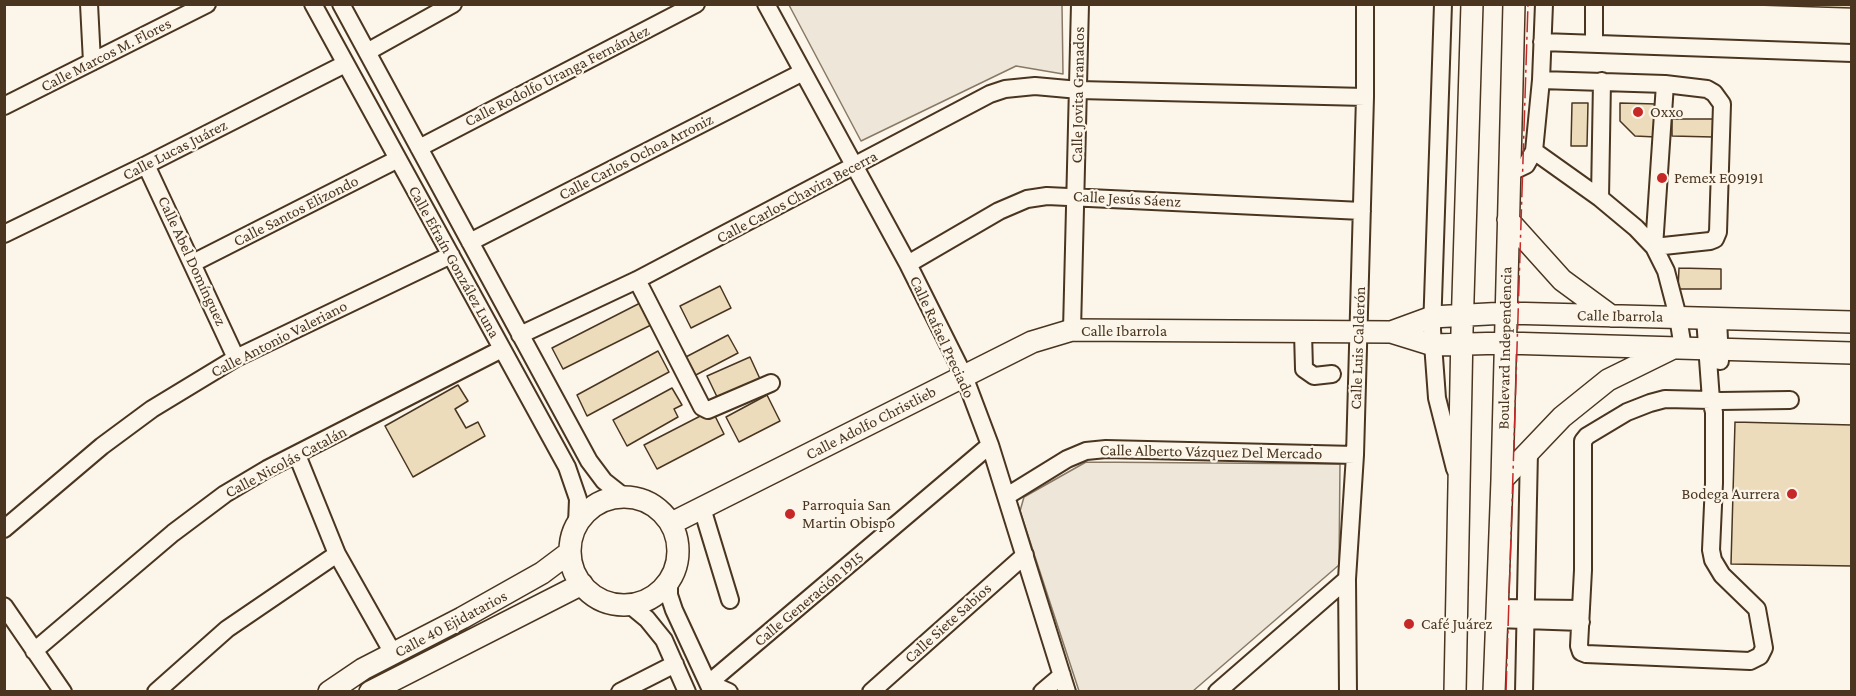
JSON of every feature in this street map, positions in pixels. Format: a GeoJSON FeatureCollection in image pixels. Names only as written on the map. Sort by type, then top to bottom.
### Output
{"type":"FeatureCollection","features":[{"type":"Feature","properties":{"kind":"main road"},"geometry":{"type":"LineString","coordinates":[[1455,692],[1472,4]]}},
{"type":"Feature","properties":{"kind":"main road","name":"Boulevard Independencia"},"geometry":{"type":"LineString","coordinates":[[1494,692],[1502,480],[1514,4]]}},
{"type":"Feature","properties":{"kind":"main road"},"geometry":{"type":"LineString","coordinates":[[1508,220],[1562,280],[1611,316]]}},
{"type":"Feature","properties":{"kind":"main road","name":"Calle Ibarrola"},"geometry":{"type":"LineString","coordinates":[[1391,332],[1432,317],[1506,313],[1851,322]]}},
{"type":"Feature","properties":{"kind":"main road","name":"Calle Ibarrola"},"geometry":{"type":"LineString","coordinates":[[1072,330],[1391,332],[1433,345],[1505,343],[1851,353]]}},
{"type":"Feature","properties":{"kind":"main road","name":"Calle Adolfo Christlieb"},"geometry":{"type":"LineString","coordinates":[[672,523],[1032,342],[1072,330]]}},
{"type":"Feature","properties":{"kind":"main road"},"geometry":{"type":"LineString","coordinates":[[1502,480],[1562,417],[1608,380],[1678,348]]}},
{"type":"Feature","properties":{"kind":"main road"},"geometry":{"type":"LineString","coordinates":[[623,496],[638,497],[663,512],[672,523],[678,539],[679,556],[674,573],[656,595],[641,602],[614,604],[599,599],[589,593],[571,567],[572,537],[577,524],[589,509],[605,500],[623,496]]}},
{"type":"Feature","properties":{"kind":"main road","name":"Calle 40 Ejidatarios"},"geometry":{"type":"LineString","coordinates":[[329,692],[363,669],[394,655],[542,573],[570,552]]}},
{"type":"Feature","properties":{"kind":"main road","name":"Calle 40 Ejidatarios"},"geometry":{"type":"LineString","coordinates":[[370,692],[582,584]]}},
{"type":"Feature","properties":{"kind":"main road"},"geometry":{"type":"LineString","coordinates":[[462,618],[473,640]]}},
{"type":"Feature","properties":{"kind":"street"},"geometry":{"type":"LineString","coordinates":[[89,4],[92,62]]}},
{"type":"Feature","properties":{"kind":"street","name":"Calle Marcos M. Flores"},"geometry":{"type":"LineString","coordinates":[[4,106],[207,4]]}},
{"type":"Feature","properties":{"kind":"street","name":"Calle Efraín González Luna"},"geometry":{"type":"LineString","coordinates":[[313,4],[561,457],[575,486],[578,499],[577,524]]}},
{"type":"Feature","properties":{"kind":"street","name":"Calle Efraín González Luna"},"geometry":{"type":"LineString","coordinates":[[341,4],[589,461],[604,481],[623,496]]}},
{"type":"Feature","properties":{"kind":"street"},"geometry":{"type":"LineString","coordinates":[[367,52],[453,4]]}},
{"type":"Feature","properties":{"kind":"street","name":"Calle Rodolfo Uranga Fernández"},"geometry":{"type":"LineString","coordinates":[[419,148],[696,4]]}},
{"type":"Feature","properties":{"kind":"street","name":"Calle Rafael Preciado"},"geometry":{"type":"LineString","coordinates":[[766,4],[908,264],[964,376],[1007,496],[1067,692]]}},
{"type":"Feature","properties":{"kind":"street","name":"Calle Jovita Granados"},"geometry":{"type":"LineString","coordinates":[[1072,330],[1080,4]]}},
{"type":"Feature","properties":{"kind":"street","name":"Calle Luis Calderón"},"geometry":{"type":"LineString","coordinates":[[1348,692],[1347,579],[1355,455],[1365,97],[1365,4]]}},
{"type":"Feature","properties":{"kind":"street"},"geometry":{"type":"LineString","coordinates":[[1443,4],[1432,317],[1437,398],[1459,483]]}},
{"type":"Feature","properties":{"kind":"street"},"geometry":{"type":"LineString","coordinates":[[1509,173],[1526,165],[1533,151],[1544,4]]}},
{"type":"Feature","properties":{"kind":"street"},"geometry":{"type":"LineString","coordinates":[[1594,4],[1594,44]]}},
{"type":"Feature","properties":{"kind":"street"},"geometry":{"type":"LineString","coordinates":[[1542,42],[1851,53]]}},
{"type":"Feature","properties":{"kind":"street","name":"Calle Lucas Juárez"},"geometry":{"type":"LineString","coordinates":[[4,234],[146,165],[345,63]]}},
{"type":"Feature","properties":{"kind":"street","name":"Calle Carlos Ochoa Arroniz"},"geometry":{"type":"LineString","coordinates":[[470,242],[803,72]]}},
{"type":"Feature","properties":{"kind":"street"},"geometry":{"type":"LineString","coordinates":[[1540,80],[1665,84],[1707,89],[1720,99],[1722,104],[1718,232],[1715,239],[1654,247]]}},
{"type":"Feature","properties":{"kind":"street"},"geometry":{"type":"LineString","coordinates":[[1600,198],[1602,81]]}},
{"type":"Feature","properties":{"kind":"street"},"geometry":{"type":"LineString","coordinates":[[1654,247],[1665,84]]}},
{"type":"Feature","properties":{"kind":"street","name":"Calle Carlos Chavira Becerra"},"geometry":{"type":"LineString","coordinates":[[520,335],[637,280],[997,91],[1019,86],[1079,90]]}},
{"type":"Feature","properties":{"kind":"street"},"geometry":{"type":"LineString","coordinates":[[1079,90],[1365,97]]}},
{"type":"Feature","properties":{"kind":"street"},"geometry":{"type":"LineString","coordinates":[[1533,151],[1600,198],[1636,228],[1654,247],[1665,271],[1678,317],[1678,348]]}},
{"type":"Feature","properties":{"kind":"street","name":"Calle Santos Elizondo"},"geometry":{"type":"LineString","coordinates":[[193,263],[398,159]]}},
{"type":"Feature","properties":{"kind":"street","name":"Calle Abel Domínguez"},"geometry":{"type":"LineString","coordinates":[[146,165],[236,358]]}},
{"type":"Feature","properties":{"kind":"street","name":"Calle Jesús Sáenz"},"geometry":{"type":"LineString","coordinates":[[908,264],[999,212],[1027,199],[1047,196],[1362,211]]}},
{"type":"Feature","properties":{"kind":"street","name":"Calle Antonio Valeriano"},"geometry":{"type":"LineString","coordinates":[[4,529],[102,446],[144,415],[236,358],[451,255]]}},
{"type":"Feature","properties":{"kind":"street"},"geometry":{"type":"LineString","coordinates":[[637,280],[702,407],[708,410],[771,383]]}},
{"type":"Feature","properties":{"kind":"street"},"geometry":{"type":"LineString","coordinates":[[1712,318],[1715,404],[1711,550],[1713,560],[1722,575],[1757,609],[1764,648],[1760,656],[1750,661],[1581,652],[1579,646],[1583,441],[1587,436],[1627,412],[1665,399],[1715,404],[1790,400]]}},
{"type":"Feature","properties":{"kind":"street"},"geometry":{"type":"LineString","coordinates":[[1303,332],[1304,369],[1314,376],[1332,375]]}},
{"type":"Feature","properties":{"kind":"street","name":"Calle Nicolás Catalán"},"geometry":{"type":"LineString","coordinates":[[34,651],[173,533],[225,495],[267,469],[502,350]]}},
{"type":"Feature","properties":{"kind":"street","name":"Calle Generación 1915"},"geometry":{"type":"LineString","coordinates":[[711,687],[990,445]]}},
{"type":"Feature","properties":{"kind":"street","name":"Calle Alberto Vázquez Del Mercado"},"geometry":{"type":"LineString","coordinates":[[1007,496],[1067,459],[1086,451],[1107,449],[1355,455]]}},
{"type":"Feature","properties":{"kind":"street"},"geometry":{"type":"LineString","coordinates":[[1524,692],[1529,451]]}},
{"type":"Feature","properties":{"kind":"street"},"geometry":{"type":"LineString","coordinates":[[297,455],[337,554],[394,655]]}},
{"type":"Feature","properties":{"kind":"street"},"geometry":{"type":"LineString","coordinates":[[702,508],[730,600]]}},
{"type":"Feature","properties":{"kind":"street"},"geometry":{"type":"LineString","coordinates":[[156,692],[227,629],[337,554]]}},
{"type":"Feature","properties":{"kind":"street","name":"Calle Siete Sabios"},"geometry":{"type":"LineString","coordinates":[[871,692],[1025,555]]}},
{"type":"Feature","properties":{"kind":"street"},"geometry":{"type":"LineString","coordinates":[[1217,692],[1347,579]]}},
{"type":"Feature","properties":{"kind":"street"},"geometry":{"type":"LineString","coordinates":[[669,580],[669,595],[674,610],[711,687],[729,692]]}},
{"type":"Feature","properties":{"kind":"street"},"geometry":{"type":"LineString","coordinates":[[630,604],[647,619],[664,640],[687,692]]}},
{"type":"Feature","properties":{"kind":"street"},"geometry":{"type":"LineString","coordinates":[[4,606],[63,692]]}},
{"type":"Feature","properties":{"kind":"street"},"geometry":{"type":"LineString","coordinates":[[1497,614],[1581,616]]}},
{"type":"Feature","properties":{"kind":"street"},"geometry":{"type":"LineString","coordinates":[[620,692],[675,663]]}},
{"type":"Feature","properties":{"kind":"street"},"geometry":{"type":"LineString","coordinates":[[1042,692],[1062,675]]}},
{"type":"Feature","properties":{"kind":"shaded area"},"geometry":{"type":"Polygon","coordinates":[[[789,5],[1062,5],[1063,74],[1016,66],[861,141],[789,5]]]}},
{"type":"Feature","properties":{"kind":"shaded area"},"geometry":{"type":"Polygon","coordinates":[[[1086,462],[1340,464],[1339,565],[1193,691],[1079,691],[1020,511],[1024,497],[1086,462]]]}},
{"type":"Feature","properties":{"kind":"building"},"geometry":{"type":"Polygon","coordinates":[[[1724,4],[1852,4],[1852,8],[1724,4]]]}},
{"type":"Feature","properties":{"kind":"building"},"geometry":{"type":"Polygon","coordinates":[[[1572,103],[1588,103],[1587,146],[1571,146],[1572,103]]]}},
{"type":"Feature","properties":{"kind":"building","name":"Oxxo"},"geometry":{"type":"Polygon","coordinates":[[[1620,103],[1656,104],[1656,137],[1635,136],[1620,121],[1620,103]]]}},
{"type":"Feature","properties":{"kind":"building"},"geometry":{"type":"Polygon","coordinates":[[[1672,119],[1714,119],[1713,137],[1672,136],[1672,119]]]}},
{"type":"Feature","properties":{"kind":"building"},"geometry":{"type":"Polygon","coordinates":[[[1679,268],[1721,269],[1721,289],[1678,289],[1679,268]]]}},
{"type":"Feature","properties":{"kind":"building"},"geometry":{"type":"Polygon","coordinates":[[[720,286],[731,308],[691,328],[680,306],[720,286]]]}},
{"type":"Feature","properties":{"kind":"building"},"geometry":{"type":"Polygon","coordinates":[[[646,300],[657,322],[563,369],[552,348],[646,300]]]}},
{"type":"Feature","properties":{"kind":"building"},"geometry":{"type":"Polygon","coordinates":[[[728,335],[738,353],[692,377],[682,359],[728,335]]]}},
{"type":"Feature","properties":{"kind":"building"},"geometry":{"type":"Polygon","coordinates":[[[658,351],[669,372],[587,416],[577,395],[658,351]]]}},
{"type":"Feature","properties":{"kind":"building"},"geometry":{"type":"Polygon","coordinates":[[[750,357],[761,381],[719,401],[707,376],[750,357]]]}},
{"type":"Feature","properties":{"kind":"building"},"geometry":{"type":"Polygon","coordinates":[[[458,385],[468,401],[455,409],[466,428],[478,422],[485,436],[413,477],[385,426],[458,385]]]}},
{"type":"Feature","properties":{"kind":"building"},"geometry":{"type":"Polygon","coordinates":[[[672,388],[682,405],[674,409],[678,417],[627,446],[613,420],[672,388]]]}},
{"type":"Feature","properties":{"kind":"building"},"geometry":{"type":"Polygon","coordinates":[[[767,395],[780,421],[739,442],[726,417],[767,395]]]}},
{"type":"Feature","properties":{"kind":"building"},"geometry":{"type":"Polygon","coordinates":[[[712,410],[724,434],[657,469],[644,445],[712,410]]]}},
{"type":"Feature","properties":{"kind":"building","name":"Bodega Aurrera"},"geometry":{"type":"Polygon","coordinates":[[[1735,422],[1852,425],[1852,566],[1731,564],[1735,422]]]}},
{"type":"Feature","properties":{"kind":"power"},"geometry":{"type":"LineString","coordinates":[[1506,692],[1528,4]]}},
{"type":"Feature","properties":{"kind":"place","name":"Oxxo"},"geometry":{"type":"Point","coordinates":[1638,112]}},
{"type":"Feature","properties":{"kind":"place","name":"Pemex E09191"},"geometry":{"type":"Point","coordinates":[1662,178]}},
{"type":"Feature","properties":{"kind":"place","name":"Bodega Aurrera"},"geometry":{"type":"Point","coordinates":[1792,494]}},
{"type":"Feature","properties":{"kind":"place","name":"Parroquia San Martin Obispo"},"geometry":{"type":"Point","coordinates":[790,514]}},
{"type":"Feature","properties":{"kind":"place","name":"Café Juárez"},"geometry":{"type":"Point","coordinates":[1409,624]}}]}
